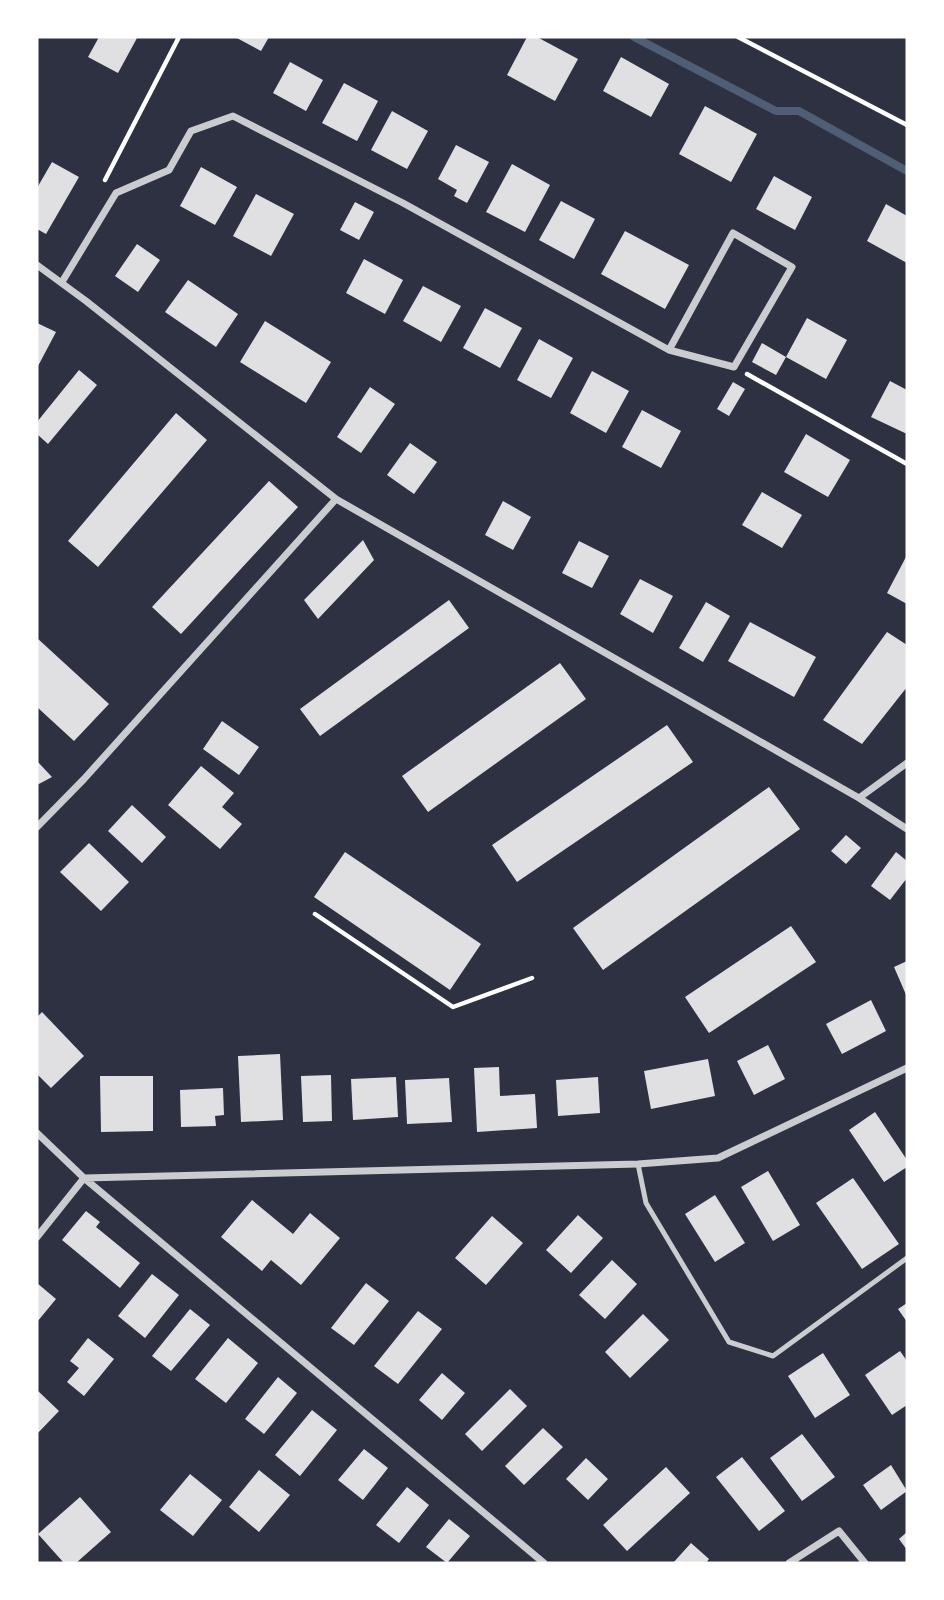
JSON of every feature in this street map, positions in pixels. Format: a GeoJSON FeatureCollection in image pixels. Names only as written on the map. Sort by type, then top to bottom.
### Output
{"type":"FeatureCollection","features":[{"type":"Feature","properties":{"kind":"street"},"geometry":{"type":"LineString","coordinates":[[62,282],[116,193],[169,170],[191,131],[233,116],[403,203],[669,350],[734,367],[792,267],[733,233],[669,350]]}},
{"type":"Feature","properties":{"kind":"street"},"geometry":{"type":"LineString","coordinates":[[37,265],[336,499],[859,798],[907,829]]}},
{"type":"Feature","properties":{"kind":"street"},"geometry":{"type":"LineString","coordinates":[[37,827],[84,779],[336,499]]}},
{"type":"Feature","properties":{"kind":"street"},"geometry":{"type":"LineString","coordinates":[[859,798],[907,763]]}},
{"type":"Feature","properties":{"kind":"street"},"geometry":{"type":"LineString","coordinates":[[83,1178],[638,1164],[718,1158],[907,1068]]}},
{"type":"Feature","properties":{"kind":"street"},"geometry":{"type":"LineString","coordinates":[[37,1133],[83,1178],[544,1563]]}},
{"type":"Feature","properties":{"kind":"street"},"geometry":{"type":"LineString","coordinates":[[37,1237],[83,1178]]}},
{"type":"Feature","properties":{"kind":"street"},"geometry":{"type":"LineString","coordinates":[[789,1563],[839,1531],[865,1563]]}},
{"type":"Feature","properties":{"kind":"lane"},"geometry":{"type":"LineString","coordinates":[[638,1164],[646,1203],[729,1342],[774,1356],[907,1258]]}},
{"type":"Feature","properties":{"kind":"path"},"geometry":{"type":"LineString","coordinates":[[99,193],[179,37]]}},
{"type":"Feature","properties":{"kind":"path"},"geometry":{"type":"LineString","coordinates":[[738,37],[907,125]]}},
{"type":"Feature","properties":{"kind":"path"},"geometry":{"type":"LineString","coordinates":[[734,367],[907,464]]}},
{"type":"Feature","properties":{"kind":"path"},"geometry":{"type":"LineString","coordinates":[[315,914],[453,1007],[532,978]]}},
{"type":"Feature","properties":{"kind":"building"},"geometry":{"type":"Polygon","coordinates":[[[99,37],[137,38],[118,73],[88,57],[99,37]]]}},
{"type":"Feature","properties":{"kind":"building"},"geometry":{"type":"Polygon","coordinates":[[[235,37],[269,37],[261,51],[235,37]]]}},
{"type":"Feature","properties":{"kind":"building"},"geometry":{"type":"Polygon","coordinates":[[[527,37],[537,37],[578,59],[555,101],[507,75],[527,37]]]}},
{"type":"Feature","properties":{"kind":"building"},"geometry":{"type":"Polygon","coordinates":[[[621,57],[669,84],[651,117],[603,91],[621,57]]]}},
{"type":"Feature","properties":{"kind":"building"},"geometry":{"type":"Polygon","coordinates":[[[290,62],[323,80],[306,111],[273,93],[290,62]]]}},
{"type":"Feature","properties":{"kind":"building"},"geometry":{"type":"Polygon","coordinates":[[[344,83],[378,101],[357,141],[322,123],[344,83]]]}},
{"type":"Feature","properties":{"kind":"building"},"geometry":{"type":"Polygon","coordinates":[[[705,106],[757,134],[731,182],[679,154],[705,106]]]}},
{"type":"Feature","properties":{"kind":"building"},"geometry":{"type":"Polygon","coordinates":[[[392,111],[428,131],[407,169],[371,150],[392,111]]]}},
{"type":"Feature","properties":{"kind":"building"},"geometry":{"type":"Polygon","coordinates":[[[456,145],[489,162],[467,203],[454,196],[457,190],[438,179],[456,145]]]}},
{"type":"Feature","properties":{"kind":"building"},"geometry":{"type":"Polygon","coordinates":[[[52,162],[79,177],[46,234],[37,229],[37,188],[52,162]]]}},
{"type":"Feature","properties":{"kind":"building"},"geometry":{"type":"Polygon","coordinates":[[[512,164],[550,185],[525,232],[486,212],[512,164]]]}},
{"type":"Feature","properties":{"kind":"building"},"geometry":{"type":"Polygon","coordinates":[[[201,167],[237,187],[215,225],[180,206],[201,167]]]}},
{"type":"Feature","properties":{"kind":"building"},"geometry":{"type":"Polygon","coordinates":[[[774,176],[812,197],[795,230],[756,209],[774,176]]]}},
{"type":"Feature","properties":{"kind":"building"},"geometry":{"type":"Polygon","coordinates":[[[256,194],[294,214],[271,256],[233,236],[256,194]]]}},
{"type":"Feature","properties":{"kind":"building"},"geometry":{"type":"Polygon","coordinates":[[[561,201],[595,219],[574,259],[539,240],[561,201]]]}},
{"type":"Feature","properties":{"kind":"building"},"geometry":{"type":"Polygon","coordinates":[[[355,202],[374,212],[359,240],[340,230],[355,202]]]}},
{"type":"Feature","properties":{"kind":"building"},"geometry":{"type":"Polygon","coordinates":[[[886,204],[907,216],[907,263],[867,241],[886,204]]]}},
{"type":"Feature","properties":{"kind":"building"},"geometry":{"type":"Polygon","coordinates":[[[625,231],[689,265],[665,309],[601,274],[625,231]]]}},
{"type":"Feature","properties":{"kind":"building"},"geometry":{"type":"Polygon","coordinates":[[[137,244],[160,260],[138,292],[115,276],[137,244]]]}},
{"type":"Feature","properties":{"kind":"building"},"geometry":{"type":"Polygon","coordinates":[[[364,259],[403,280],[385,314],[346,293],[364,259]]]}},
{"type":"Feature","properties":{"kind":"building"},"geometry":{"type":"Polygon","coordinates":[[[188,280],[238,314],[216,347],[165,312],[188,280]]]}},
{"type":"Feature","properties":{"kind":"building"},"geometry":{"type":"Polygon","coordinates":[[[423,286],[461,306],[441,342],[403,321],[423,286]]]}},
{"type":"Feature","properties":{"kind":"building"},"geometry":{"type":"Polygon","coordinates":[[[485,308],[522,328],[500,368],[463,348],[485,308]]]}},
{"type":"Feature","properties":{"kind":"building"},"geometry":{"type":"Polygon","coordinates":[[[807,318],[847,340],[826,379],[786,357],[807,318]]]}},
{"type":"Feature","properties":{"kind":"building"},"geometry":{"type":"Polygon","coordinates":[[[265,321],[331,362],[306,403],[240,362],[265,321]]]}},
{"type":"Feature","properties":{"kind":"building"},"geometry":{"type":"Polygon","coordinates":[[[37,323],[56,332],[37,368],[37,323]]]}},
{"type":"Feature","properties":{"kind":"building"},"geometry":{"type":"Polygon","coordinates":[[[539,339],[573,358],[551,398],[517,380],[539,339]]]}},
{"type":"Feature","properties":{"kind":"building"},"geometry":{"type":"Polygon","coordinates":[[[762,343],[786,357],[776,375],[752,362],[762,343]]]}},
{"type":"Feature","properties":{"kind":"building"},"geometry":{"type":"Polygon","coordinates":[[[79,370],[97,385],[48,444],[37,434],[37,422],[79,370]]]}},
{"type":"Feature","properties":{"kind":"building"},"geometry":{"type":"Polygon","coordinates":[[[592,371],[629,391],[606,433],[570,413],[592,371]]]}},
{"type":"Feature","properties":{"kind":"building"},"geometry":{"type":"Polygon","coordinates":[[[890,381],[907,390],[907,434],[871,417],[890,381]]]}},
{"type":"Feature","properties":{"kind":"building"},"geometry":{"type":"Polygon","coordinates":[[[733,382],[745,389],[729,416],[717,409],[733,382]]]}},
{"type":"Feature","properties":{"kind":"building"},"geometry":{"type":"Polygon","coordinates":[[[370,387],[395,404],[361,453],[337,437],[370,387]]]}},
{"type":"Feature","properties":{"kind":"building"},"geometry":{"type":"Polygon","coordinates":[[[642,410],[681,431],[661,468],[622,447],[642,410]]]}},
{"type":"Feature","properties":{"kind":"building"},"geometry":{"type":"Polygon","coordinates":[[[176,413],[207,440],[98,567],[68,541],[176,413]]]}},
{"type":"Feature","properties":{"kind":"building"},"geometry":{"type":"Polygon","coordinates":[[[806,434],[850,460],[828,497],[784,472],[806,434]]]}},
{"type":"Feature","properties":{"kind":"building"},"geometry":{"type":"Polygon","coordinates":[[[410,443],[437,462],[414,494],[387,475],[410,443]]]}},
{"type":"Feature","properties":{"kind":"building"},"geometry":{"type":"Polygon","coordinates":[[[269,481],[298,507],[181,634],[152,607],[269,481]]]}},
{"type":"Feature","properties":{"kind":"building"},"geometry":{"type":"Polygon","coordinates":[[[762,492],[802,515],[782,548],[742,525],[762,492]]]}},
{"type":"Feature","properties":{"kind":"building"},"geometry":{"type":"Polygon","coordinates":[[[503,501],[531,517],[513,550],[485,535],[503,501]]]}},
{"type":"Feature","properties":{"kind":"building"},"geometry":{"type":"Polygon","coordinates":[[[363,540],[374,560],[318,619],[304,600],[363,540]]]}},
{"type":"Feature","properties":{"kind":"building"},"geometry":{"type":"Polygon","coordinates":[[[579,541],[609,556],[592,588],[562,573],[579,541]]]}},
{"type":"Feature","properties":{"kind":"building"},"geometry":{"type":"Polygon","coordinates":[[[907,555],[907,604],[887,593],[907,555]]]}},
{"type":"Feature","properties":{"kind":"building"},"geometry":{"type":"Polygon","coordinates":[[[640,579],[673,596],[653,633],[620,614],[640,579]]]}},
{"type":"Feature","properties":{"kind":"building"},"geometry":{"type":"Polygon","coordinates":[[[449,600],[469,628],[320,736],[300,709],[449,600]]]}},
{"type":"Feature","properties":{"kind":"building"},"geometry":{"type":"Polygon","coordinates":[[[706,602],[730,616],[703,662],[679,648],[706,602]]]}},
{"type":"Feature","properties":{"kind":"building"},"geometry":{"type":"Polygon","coordinates":[[[750,622],[816,657],[794,697],[728,661],[750,622]]]}},
{"type":"Feature","properties":{"kind":"building"},"geometry":{"type":"Polygon","coordinates":[[[887,632],[907,645],[907,687],[862,744],[823,720],[887,632]]]}},
{"type":"Feature","properties":{"kind":"building"},"geometry":{"type":"Polygon","coordinates":[[[37,638],[109,704],[74,741],[37,707],[37,638]]]}},
{"type":"Feature","properties":{"kind":"building"},"geometry":{"type":"Polygon","coordinates":[[[560,663],[586,699],[428,812],[402,776],[560,663]]]}},
{"type":"Feature","properties":{"kind":"building"},"geometry":{"type":"Polygon","coordinates":[[[222,721],[259,747],[239,775],[203,749],[222,721]]]}},
{"type":"Feature","properties":{"kind":"building"},"geometry":{"type":"Polygon","coordinates":[[[667,725],[693,762],[517,882],[492,845],[667,725]]]}},
{"type":"Feature","properties":{"kind":"building"},"geometry":{"type":"Polygon","coordinates":[[[37,761],[52,777],[37,785],[37,761]]]}},
{"type":"Feature","properties":{"kind":"building"},"geometry":{"type":"Polygon","coordinates":[[[201,766],[234,793],[222,807],[242,824],[220,849],[168,805],[201,766]]]}},
{"type":"Feature","properties":{"kind":"building"},"geometry":{"type":"Polygon","coordinates":[[[769,787],[800,829],[603,970],[573,928],[769,787]]]}},
{"type":"Feature","properties":{"kind":"building"},"geometry":{"type":"Polygon","coordinates":[[[132,805],[166,837],[142,863],[108,831],[132,805]]]}},
{"type":"Feature","properties":{"kind":"building"},"geometry":{"type":"Polygon","coordinates":[[[846,835],[861,848],[846,864],[831,851],[846,835]]]}},
{"type":"Feature","properties":{"kind":"building"},"geometry":{"type":"Polygon","coordinates":[[[89,843],[129,882],[101,911],[60,872],[89,843]]]}},
{"type":"Feature","properties":{"kind":"building"},"geometry":{"type":"Polygon","coordinates":[[[345,852],[481,944],[450,990],[314,897],[345,852]]]}},
{"type":"Feature","properties":{"kind":"building"},"geometry":{"type":"Polygon","coordinates":[[[896,852],[907,861],[907,878],[890,900],[871,886],[896,852]]]}},
{"type":"Feature","properties":{"kind":"building"},"geometry":{"type":"Polygon","coordinates":[[[791,926],[816,962],[709,1033],[685,997],[791,926]]]}},
{"type":"Feature","properties":{"kind":"building"},"geometry":{"type":"Polygon","coordinates":[[[907,961],[907,997],[894,967],[907,961]]]}},
{"type":"Feature","properties":{"kind":"building"},"geometry":{"type":"Polygon","coordinates":[[[871,1000],[886,1031],[842,1054],[826,1024],[871,1000]]]}},
{"type":"Feature","properties":{"kind":"building"},"geometry":{"type":"Polygon","coordinates":[[[42,1012],[84,1056],[51,1088],[37,1074],[37,1017],[42,1012]]]}},
{"type":"Feature","properties":{"kind":"building"},"geometry":{"type":"Polygon","coordinates":[[[768,1045],[785,1079],[754,1095],[737,1061],[768,1045]]]}},
{"type":"Feature","properties":{"kind":"building"},"geometry":{"type":"Polygon","coordinates":[[[280,1054],[283,1120],[241,1122],[238,1056],[280,1054]]]}},
{"type":"Feature","properties":{"kind":"building"},"geometry":{"type":"Polygon","coordinates":[[[708,1059],[715,1096],[651,1109],[644,1071],[708,1059]]]}},
{"type":"Feature","properties":{"kind":"building"},"geometry":{"type":"Polygon","coordinates":[[[499,1067],[500,1096],[535,1094],[537,1128],[477,1132],[474,1068],[499,1067]]]}},
{"type":"Feature","properties":{"kind":"building"},"geometry":{"type":"Polygon","coordinates":[[[331,1075],[332,1121],[303,1122],[301,1076],[331,1075]]]}},
{"type":"Feature","properties":{"kind":"building"},"geometry":{"type":"Polygon","coordinates":[[[100,1076],[153,1076],[153,1131],[101,1132],[100,1076]]]}},
{"type":"Feature","properties":{"kind":"building"},"geometry":{"type":"Polygon","coordinates":[[[396,1077],[398,1117],[353,1120],[351,1079],[396,1077]]]}},
{"type":"Feature","properties":{"kind":"building"},"geometry":{"type":"Polygon","coordinates":[[[598,1077],[600,1113],[558,1116],[556,1080],[598,1077]]]}},
{"type":"Feature","properties":{"kind":"building"},"geometry":{"type":"Polygon","coordinates":[[[449,1078],[452,1122],[407,1124],[405,1080],[449,1078]]]}},
{"type":"Feature","properties":{"kind":"building"},"geometry":{"type":"Polygon","coordinates":[[[223,1088],[224,1115],[215,1116],[216,1126],[181,1127],[180,1090],[223,1088]]]}},
{"type":"Feature","properties":{"kind":"building"},"geometry":{"type":"Polygon","coordinates":[[[875,1112],[907,1160],[907,1167],[884,1182],[849,1130],[875,1112]]]}},
{"type":"Feature","properties":{"kind":"building"},"geometry":{"type":"Polygon","coordinates":[[[768,1171],[800,1225],[773,1241],[741,1187],[768,1171]]]}},
{"type":"Feature","properties":{"kind":"building"},"geometry":{"type":"Polygon","coordinates":[[[853,1178],[899,1244],[862,1269],[816,1203],[853,1178]]]}},
{"type":"Feature","properties":{"kind":"building"},"geometry":{"type":"Polygon","coordinates":[[[715,1195],[745,1243],[715,1262],[685,1214],[715,1195]]]}},
{"type":"Feature","properties":{"kind":"building"},"geometry":{"type":"Polygon","coordinates":[[[252,1200],[293,1234],[310,1213],[340,1238],[301,1285],[271,1260],[262,1271],[221,1237],[252,1200]]]}},
{"type":"Feature","properties":{"kind":"building"},"geometry":{"type":"Polygon","coordinates":[[[86,1211],[100,1222],[96,1227],[140,1263],[120,1288],[62,1240],[86,1211]]]}},
{"type":"Feature","properties":{"kind":"building"},"geometry":{"type":"Polygon","coordinates":[[[578,1215],[603,1238],[571,1273],[546,1250],[578,1215]]]}},
{"type":"Feature","properties":{"kind":"building"},"geometry":{"type":"Polygon","coordinates":[[[492,1216],[523,1243],[486,1285],[455,1258],[492,1216]]]}},
{"type":"Feature","properties":{"kind":"building"},"geometry":{"type":"Polygon","coordinates":[[[612,1260],[637,1284],[605,1319],[579,1295],[612,1260]]]}},
{"type":"Feature","properties":{"kind":"building"},"geometry":{"type":"Polygon","coordinates":[[[152,1274],[179,1295],[145,1338],[118,1316],[152,1274]]]}},
{"type":"Feature","properties":{"kind":"building"},"geometry":{"type":"Polygon","coordinates":[[[37,1283],[56,1299],[37,1322],[37,1283]]]}},
{"type":"Feature","properties":{"kind":"building"},"geometry":{"type":"Polygon","coordinates":[[[366,1283],[389,1301],[354,1345],[331,1328],[366,1283]]]}},
{"type":"Feature","properties":{"kind":"building"},"geometry":{"type":"Polygon","coordinates":[[[907,1303],[907,1322],[898,1309],[907,1303]]]}},
{"type":"Feature","properties":{"kind":"building"},"geometry":{"type":"Polygon","coordinates":[[[190,1309],[210,1325],[171,1371],[152,1356],[190,1309]]]}},
{"type":"Feature","properties":{"kind":"building"},"geometry":{"type":"Polygon","coordinates":[[[418,1311],[442,1329],[398,1384],[374,1366],[418,1311]]]}},
{"type":"Feature","properties":{"kind":"building"},"geometry":{"type":"Polygon","coordinates":[[[643,1314],[669,1340],[630,1378],[605,1352],[643,1314]]]}},
{"type":"Feature","properties":{"kind":"building"},"geometry":{"type":"Polygon","coordinates":[[[88,1338],[114,1359],[84,1396],[67,1382],[79,1368],[70,1361],[88,1338]]]}},
{"type":"Feature","properties":{"kind":"building"},"geometry":{"type":"Polygon","coordinates":[[[228,1338],[258,1363],[226,1403],[195,1379],[228,1338]]]}},
{"type":"Feature","properties":{"kind":"building"},"geometry":{"type":"Polygon","coordinates":[[[900,1351],[907,1361],[907,1405],[892,1415],[865,1375],[900,1351]]]}},
{"type":"Feature","properties":{"kind":"building"},"geometry":{"type":"Polygon","coordinates":[[[823,1353],[850,1395],[815,1418],[788,1376],[823,1353]]]}},
{"type":"Feature","properties":{"kind":"building"},"geometry":{"type":"Polygon","coordinates":[[[442,1373],[465,1393],[442,1420],[419,1400],[442,1373]]]}},
{"type":"Feature","properties":{"kind":"building"},"geometry":{"type":"Polygon","coordinates":[[[278,1377],[297,1393],[264,1434],[245,1419],[278,1377]]]}},
{"type":"Feature","properties":{"kind":"building"},"geometry":{"type":"Polygon","coordinates":[[[510,1389],[527,1406],[482,1451],[465,1434],[510,1389]]]}},
{"type":"Feature","properties":{"kind":"building"},"geometry":{"type":"Polygon","coordinates":[[[37,1390],[59,1411],[37,1434],[37,1390]]]}},
{"type":"Feature","properties":{"kind":"building"},"geometry":{"type":"Polygon","coordinates":[[[312,1410],[337,1430],[300,1476],[275,1455],[312,1410]]]}},
{"type":"Feature","properties":{"kind":"building"},"geometry":{"type":"Polygon","coordinates":[[[543,1428],[563,1447],[524,1485],[505,1466],[543,1428]]]}},
{"type":"Feature","properties":{"kind":"building"},"geometry":{"type":"Polygon","coordinates":[[[802,1434],[835,1477],[802,1501],[770,1458],[802,1434]]]}},
{"type":"Feature","properties":{"kind":"building"},"geometry":{"type":"Polygon","coordinates":[[[364,1449],[388,1468],[363,1500],[338,1480],[364,1449]]]}},
{"type":"Feature","properties":{"kind":"building"},"geometry":{"type":"Polygon","coordinates":[[[742,1457],[785,1511],[759,1531],[716,1477],[742,1457]]]}},
{"type":"Feature","properties":{"kind":"building"},"geometry":{"type":"Polygon","coordinates":[[[586,1458],[608,1479],[588,1500],[566,1479],[586,1458]]]}},
{"type":"Feature","properties":{"kind":"building"},"geometry":{"type":"Polygon","coordinates":[[[891,1465],[907,1491],[881,1510],[863,1485],[891,1465]]]}},
{"type":"Feature","properties":{"kind":"building"},"geometry":{"type":"Polygon","coordinates":[[[666,1467],[690,1493],[627,1551],[603,1525],[666,1467]]]}},
{"type":"Feature","properties":{"kind":"building"},"geometry":{"type":"Polygon","coordinates":[[[259,1470],[290,1495],[259,1532],[229,1507],[259,1470]]]}},
{"type":"Feature","properties":{"kind":"building"},"geometry":{"type":"Polygon","coordinates":[[[190,1474],[222,1500],[193,1536],[160,1510],[190,1474]]]}},
{"type":"Feature","properties":{"kind":"building"},"geometry":{"type":"Polygon","coordinates":[[[407,1487],[429,1505],[399,1543],[376,1525],[407,1487]]]}},
{"type":"Feature","properties":{"kind":"building"},"geometry":{"type":"Polygon","coordinates":[[[80,1497],[111,1532],[76,1563],[64,1563],[38,1534],[80,1497]]]}},
{"type":"Feature","properties":{"kind":"building"},"geometry":{"type":"Polygon","coordinates":[[[449,1519],[470,1536],[447,1563],[426,1547],[449,1519]]]}},
{"type":"Feature","properties":{"kind":"building"},"geometry":{"type":"Polygon","coordinates":[[[907,1532],[907,1550],[899,1539],[907,1532]]]}},
{"type":"Feature","properties":{"kind":"building"},"geometry":{"type":"Polygon","coordinates":[[[691,1543],[709,1559],[706,1563],[673,1563],[691,1543]]]}},
{"type":"Feature","properties":{"kind":"waterway"},"geometry":{"type":"LineString","coordinates":[[634,37],[776,111],[799,111],[907,171]]}}]}
